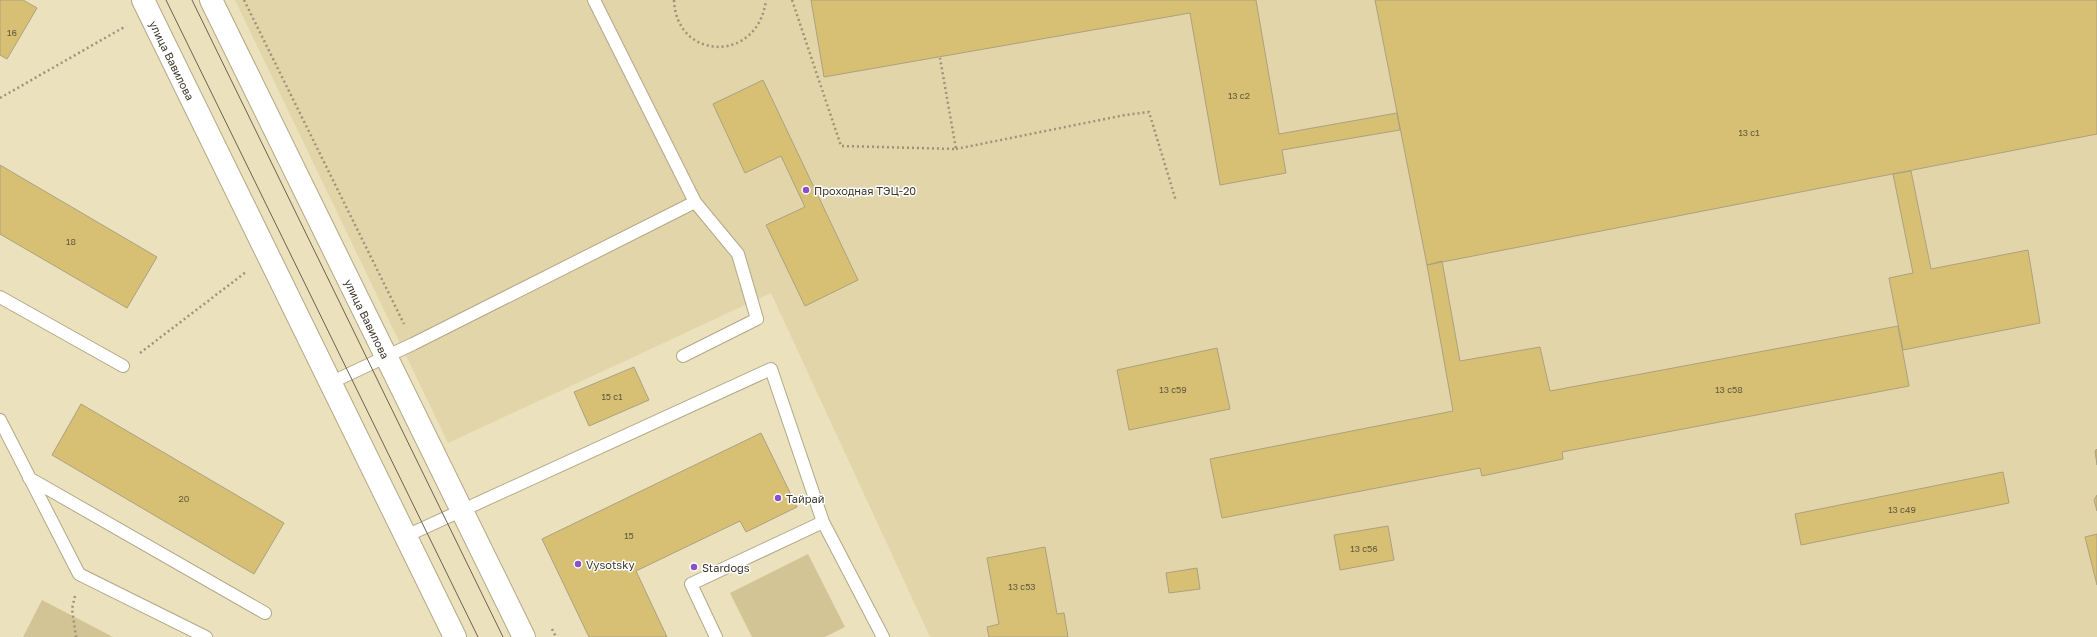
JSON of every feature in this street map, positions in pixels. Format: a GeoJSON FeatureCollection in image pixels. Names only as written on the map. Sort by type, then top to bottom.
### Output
{"type":"FeatureCollection","features":[{"type":"Feature","properties":{"kind":"main road","name":"улица Вавилова"},"geometry":{"type":"LineString","coordinates":[[142,0],[455,637]]}},
{"type":"Feature","properties":{"kind":"main road","name":"улица Вавилова"},"geometry":{"type":"LineString","coordinates":[[211,0],[524,637]]}},
{"type":"Feature","properties":{"kind":"lane"},"geometry":{"type":"LineString","coordinates":[[594,0],[695,202],[738,254],[757,319],[683,356]]}},
{"type":"Feature","properties":{"kind":"lane"},"geometry":{"type":"LineString","coordinates":[[330,383],[386,357],[695,202]]}},
{"type":"Feature","properties":{"kind":"lane"},"geometry":{"type":"LineString","coordinates":[[0,296],[123,366]]}},
{"type":"Feature","properties":{"kind":"lane"},"geometry":{"type":"LineString","coordinates":[[406,536],[771,369],[823,522],[883,637]]}},
{"type":"Feature","properties":{"kind":"lane"},"geometry":{"type":"LineString","coordinates":[[0,420],[79,574],[206,637]]}},
{"type":"Feature","properties":{"kind":"lane"},"geometry":{"type":"LineString","coordinates":[[29,478],[265,613]]}},
{"type":"Feature","properties":{"kind":"lane"},"geometry":{"type":"LineString","coordinates":[[716,637],[691,584],[823,522]]}},
{"type":"Feature","properties":{"kind":"path"},"geometry":{"type":"LineString","coordinates":[[674,0],[674,10],[680,24],[690,36],[703,44],[718,47],[733,45],[747,39],[761,21],[764,14],[766,0]]}},
{"type":"Feature","properties":{"kind":"path"},"geometry":{"type":"LineString","coordinates":[[792,0],[841,146],[956,149],[1125,115],[1149,112],[1176,201]]}},
{"type":"Feature","properties":{"kind":"path"},"geometry":{"type":"LineString","coordinates":[[0,98],[128,25]]}},
{"type":"Feature","properties":{"kind":"path"},"geometry":{"type":"LineString","coordinates":[[940,58],[956,149]]}},
{"type":"Feature","properties":{"kind":"path"},"geometry":{"type":"LineString","coordinates":[[123,366],[252,267]]}},
{"type":"Feature","properties":{"kind":"path"},"geometry":{"type":"LineString","coordinates":[[72,609],[76,637]]}},
{"type":"Feature","properties":{"kind":"shaded area"},"geometry":{"type":"Polygon","coordinates":[[[235,0],[2097,0],[2097,637],[930,637],[771,293],[448,443],[235,0]]]}},
{"type":"Feature","properties":{"kind":"shaded area"},"geometry":{"type":"Polygon","coordinates":[[[808,554],[845,627],[825,637],[752,637],[730,593],[808,554]]]}},
{"type":"Feature","properties":{"kind":"shaded area"},"geometry":{"type":"Polygon","coordinates":[[[42,600],[113,637],[23,637],[42,600]]]}},
{"type":"Feature","properties":{"kind":"building"},"geometry":{"type":"Polygon","coordinates":[[[0,0],[23,0],[37,8],[7,59],[0,55],[0,0]]]}},
{"type":"Feature","properties":{"kind":"building"},"geometry":{"type":"Polygon","coordinates":[[[811,0],[1256,0],[1279,134],[1397,113],[1400,130],[1282,150],[1286,173],[1220,185],[1190,13],[824,77],[811,0]]]}},
{"type":"Feature","properties":{"kind":"building"},"geometry":{"type":"Polygon","coordinates":[[[1375,0],[2097,0],[2097,134],[1427,265],[1375,0]]]}},
{"type":"Feature","properties":{"kind":"building","name":"Проходная ТЭЦ-20"},"geometry":{"type":"Polygon","coordinates":[[[763,80],[858,280],[805,306],[766,225],[805,207],[781,156],[745,173],[713,104],[763,80]]]}},
{"type":"Feature","properties":{"kind":"building"},"geometry":{"type":"Polygon","coordinates":[[[0,165],[157,257],[127,308],[0,234],[0,165]]]}},
{"type":"Feature","properties":{"kind":"building"},"geometry":{"type":"Polygon","coordinates":[[[1911,171],[1931,269],[2028,250],[2040,323],[1903,350],[1889,278],[1913,273],[1893,174],[1911,171]]]}},
{"type":"Feature","properties":{"kind":"building"},"geometry":{"type":"Polygon","coordinates":[[[1442,261],[1460,361],[1540,347],[1550,391],[1898,326],[1909,386],[1562,452],[1563,459],[1482,476],[1480,468],[1222,518],[1210,459],[1453,411],[1427,265],[1442,261]]]}},
{"type":"Feature","properties":{"kind":"building"},"geometry":{"type":"Polygon","coordinates":[[[1217,348],[1230,409],[1129,430],[1117,370],[1217,348]]]}},
{"type":"Feature","properties":{"kind":"building"},"geometry":{"type":"Polygon","coordinates":[[[634,367],[649,400],[589,426],[574,392],[634,367]]]}},
{"type":"Feature","properties":{"kind":"building"},"geometry":{"type":"Polygon","coordinates":[[[81,404],[284,523],[254,574],[52,455],[81,404]]]}},
{"type":"Feature","properties":{"kind":"building"},"geometry":{"type":"Polygon","coordinates":[[[761,433],[797,507],[746,532],[740,521],[636,571],[667,637],[589,637],[542,539],[761,433]]]}},
{"type":"Feature","properties":{"kind":"building"},"geometry":{"type":"Polygon","coordinates":[[[2097,449],[2097,465],[2095,451],[2097,449]]]}},
{"type":"Feature","properties":{"kind":"building"},"geometry":{"type":"Polygon","coordinates":[[[2003,472],[2009,503],[1801,545],[1795,514],[2003,472]]]}},
{"type":"Feature","properties":{"kind":"building"},"geometry":{"type":"Polygon","coordinates":[[[2097,495],[2097,511],[2094,500],[2097,495]]]}},
{"type":"Feature","properties":{"kind":"building"},"geometry":{"type":"Polygon","coordinates":[[[1388,526],[1394,560],[1340,570],[1334,535],[1388,526]]]}},
{"type":"Feature","properties":{"kind":"building"},"geometry":{"type":"Polygon","coordinates":[[[2097,534],[2097,585],[2085,537],[2097,534]]]}},
{"type":"Feature","properties":{"kind":"building"},"geometry":{"type":"Polygon","coordinates":[[[1045,547],[1057,614],[1064,613],[1068,637],[989,637],[987,627],[999,624],[987,558],[1045,547]]]}},
{"type":"Feature","properties":{"kind":"building"},"geometry":{"type":"Polygon","coordinates":[[[1197,568],[1200,589],[1169,593],[1166,573],[1197,568]]]}},
{"type":"Feature","properties":{"kind":"tram line"},"geometry":{"type":"LineString","coordinates":[[166,0],[478,637]]}},
{"type":"Feature","properties":{"kind":"tram line"},"geometry":{"type":"LineString","coordinates":[[192,0],[503,637]]}},
{"type":"Feature","properties":{"kind":"place","name":"Проходная ТЭЦ-20"},"geometry":{"type":"Point","coordinates":[806,190]}},
{"type":"Feature","properties":{"kind":"place","name":"Тайрай"},"geometry":{"type":"Point","coordinates":[778,498]}},
{"type":"Feature","properties":{"kind":"place","name":"Vysotsky"},"geometry":{"type":"Point","coordinates":[578,564]}},
{"type":"Feature","properties":{"kind":"place","name":"Stardogs"},"geometry":{"type":"Point","coordinates":[694,567]}}]}
